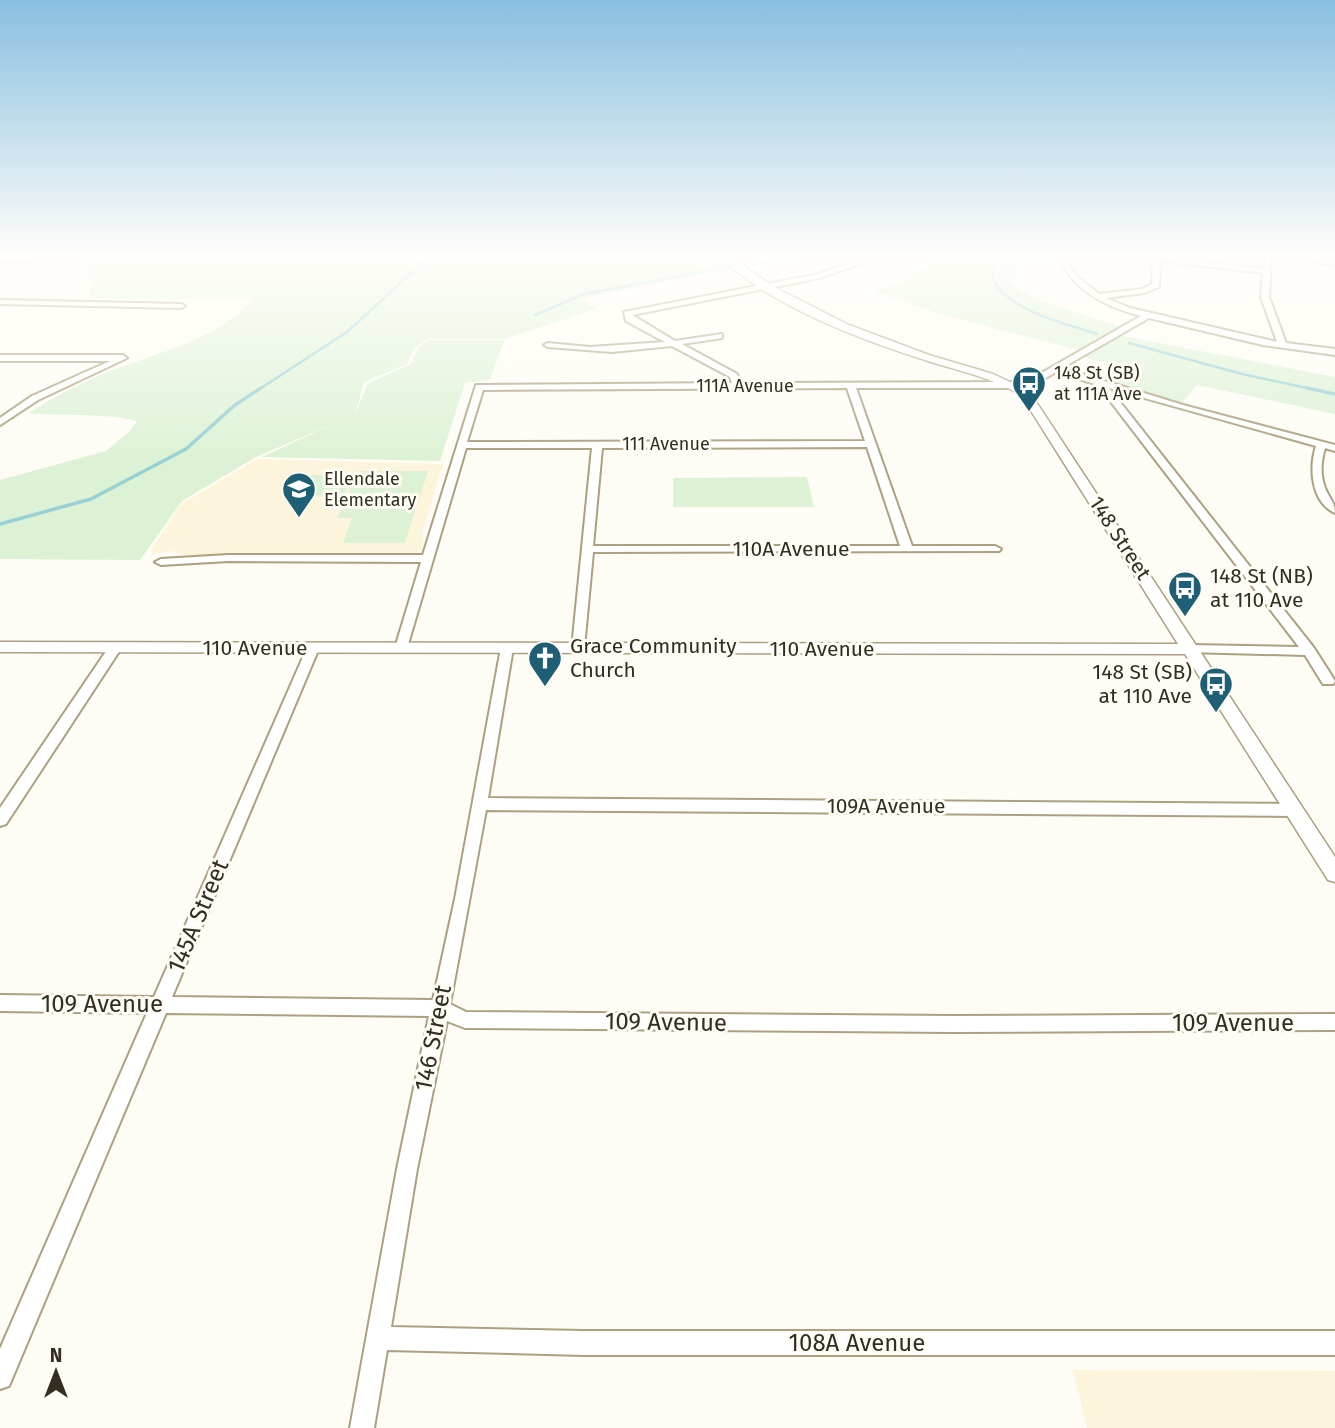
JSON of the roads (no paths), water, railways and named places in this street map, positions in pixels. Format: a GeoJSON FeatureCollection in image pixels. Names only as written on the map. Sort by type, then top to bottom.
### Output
{"type":"FeatureCollection","features":[{"type":"Feature","properties":{"kind":"street"},"geometry":{"type":"LineString","coordinates":[[640,324],[734,376],[738,386]]}},
{"type":"Feature","properties":{"kind":"street"},"geometry":{"type":"LineString","coordinates":[[837,324],[870,338],[1011,385]]}},
{"type":"Feature","properties":{"kind":"street","name":"111A Avenue"},"geometry":{"type":"LineString","coordinates":[[462,444],[479,387],[1011,385],[1031,381],[1055,369],[1133,324]]}},
{"type":"Feature","properties":{"kind":"street"},"geometry":{"type":"LineString","coordinates":[[1182,324],[1282,345],[1335,352]]}},
{"type":"Feature","properties":{"kind":"street"},"geometry":{"type":"LineString","coordinates":[[1274,324],[1282,345]]}},
{"type":"Feature","properties":{"kind":"street"},"geometry":{"type":"LineString","coordinates":[[548,345],[564,348],[647,348],[719,336]]}},
{"type":"Feature","properties":{"kind":"street"},"geometry":{"type":"LineString","coordinates":[[0,358],[123,358],[35,398],[0,422]]}},
{"type":"Feature","properties":{"kind":"street"},"geometry":{"type":"LineString","coordinates":[[1055,369],[1102,385],[1335,448]]}},
{"type":"Feature","properties":{"kind":"street","name":"148 Street"},"geometry":{"type":"LineString","coordinates":[[1011,385],[1025,393],[1033,402],[1335,874]]}},
{"type":"Feature","properties":{"kind":"street"},"geometry":{"type":"LineString","coordinates":[[1102,385],[1309,651],[1328,681]]}},
{"type":"Feature","properties":{"kind":"street"},"geometry":{"type":"LineString","coordinates":[[851,386],[907,549]]}},
{"type":"Feature","properties":{"kind":"street"},"geometry":{"type":"LineString","coordinates":[[401,648],[462,444]]}},
{"type":"Feature","properties":{"kind":"street","name":"111 Avenue"},"geometry":{"type":"LineString","coordinates":[[462,444],[869,444]]}},
{"type":"Feature","properties":{"kind":"street"},"geometry":{"type":"LineString","coordinates":[[578,648],[597,444]]}},
{"type":"Feature","properties":{"kind":"street"},"geometry":{"type":"LineString","coordinates":[[1321,445],[1317,483],[1323,496],[1335,510]]}},
{"type":"Feature","properties":{"kind":"street","name":"110A Avenue"},"geometry":{"type":"LineString","coordinates":[[587,549],[995,549]]}},
{"type":"Feature","properties":{"kind":"street"},"geometry":{"type":"LineString","coordinates":[[160,562],[228,558],[426,559]]}},
{"type":"Feature","properties":{"kind":"street","name":"110 Avenue"},"geometry":{"type":"LineString","coordinates":[[0,647],[1309,651]]}},
{"type":"Feature","properties":{"kind":"street"},"geometry":{"type":"LineString","coordinates":[[0,820],[116,647]]}},
{"type":"Feature","properties":{"kind":"street","name":"145A Street"},"geometry":{"type":"LineString","coordinates":[[0,1377],[313,648]]}},
{"type":"Feature","properties":{"kind":"street","name":"146 Street"},"geometry":{"type":"LineString","coordinates":[[362,1428],[508,648]]}},
{"type":"Feature","properties":{"kind":"street","name":"109A Avenue"},"geometry":{"type":"LineString","coordinates":[[478,804],[1294,810]]}},
{"type":"Feature","properties":{"kind":"street","name":"109 Avenue"},"geometry":{"type":"LineString","coordinates":[[0,1003],[439,1008],[465,1020],[953,1024],[1335,1022]]}},
{"type":"Feature","properties":{"kind":"street","name":"108A Avenue"},"geometry":{"type":"LineString","coordinates":[[378,1338],[584,1343],[1335,1343]]}},
{"type":"Feature","properties":{"kind":"waterway"},"geometry":{"type":"LineString","coordinates":[[258,390],[356,324]]}},
{"type":"Feature","properties":{"kind":"waterway"},"geometry":{"type":"LineString","coordinates":[[1064,324],[1097,334]]}},
{"type":"Feature","properties":{"kind":"waterway"},"geometry":{"type":"LineString","coordinates":[[1129,343],[1242,374],[1316,390]]}},
{"type":"Feature","properties":{"kind":"waterway"},"geometry":{"type":"LineString","coordinates":[[0,524],[91,499],[186,449],[235,405],[261,388]]}},
{"type":"Feature","properties":{"kind":"waterway"},"geometry":{"type":"LineString","coordinates":[[1307,388],[1335,394]]}},
{"type":"Feature","properties":{"kind":"place","name":"148 St (SB) at 111A Ave"},"geometry":{"type":"Point","coordinates":[1029,413]}},
{"type":"Feature","properties":{"kind":"place","name":"Ellendale Elementary"},"geometry":{"type":"Point","coordinates":[299,519]}},
{"type":"Feature","properties":{"kind":"place","name":"148 St (NB) at 110 Ave"},"geometry":{"type":"Point","coordinates":[1185,618]}},
{"type":"Feature","properties":{"kind":"place","name":"Grace Community Church"},"geometry":{"type":"Point","coordinates":[545,688]}},
{"type":"Feature","properties":{"kind":"place","name":"148 St (SB) at 110 Ave"},"geometry":{"type":"Point","coordinates":[1216,714]}}]}
